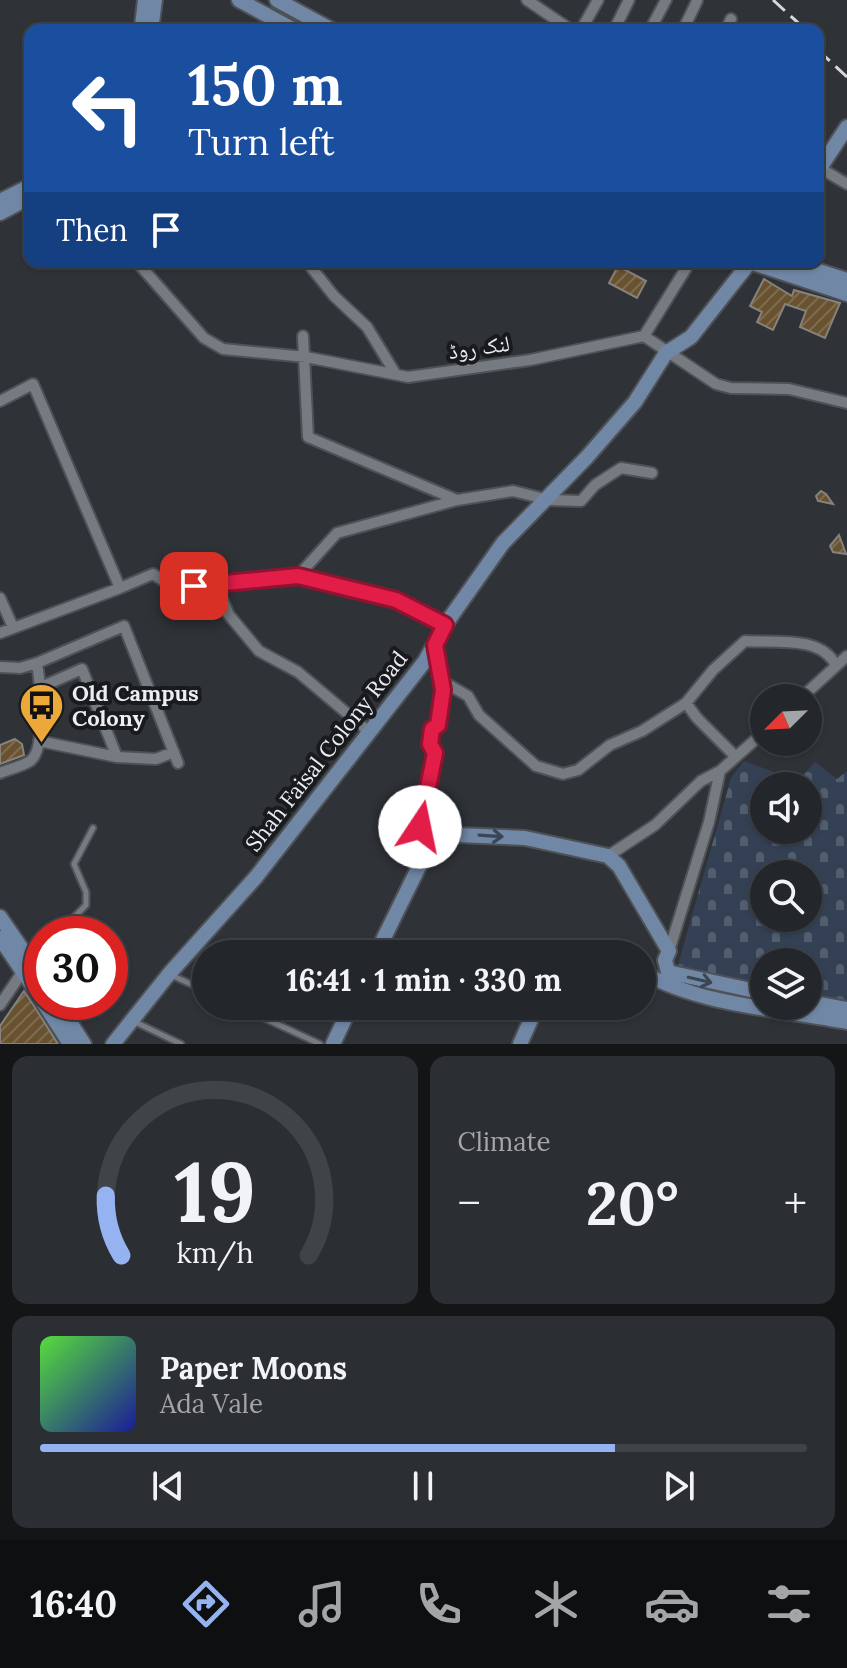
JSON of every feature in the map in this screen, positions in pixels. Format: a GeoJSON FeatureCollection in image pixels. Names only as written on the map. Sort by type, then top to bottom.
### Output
{"type":"FeatureCollection","features":[{"type":"Feature","properties":{"kind":"street"},"geometry":{"type":"LineString","coordinates":[[143,24],[145,0]]}},
{"type":"Feature","properties":{"kind":"street"},"geometry":{"type":"LineString","coordinates":[[152,24],[155,0]]}},
{"type":"Feature","properties":{"kind":"street"},"geometry":{"type":"LineString","coordinates":[[239,0],[283,24]]}},
{"type":"Feature","properties":{"kind":"street"},"geometry":{"type":"LineString","coordinates":[[261,0],[304,24]]}},
{"type":"Feature","properties":{"kind":"street"},"geometry":{"type":"LineString","coordinates":[[277,0],[321,24]]}},
{"type":"Feature","properties":{"kind":"street"},"geometry":{"type":"LineString","coordinates":[[527,0],[562,24]]}},
{"type":"Feature","properties":{"kind":"street"},"geometry":{"type":"LineString","coordinates":[[584,24],[598,0]]}},
{"type":"Feature","properties":{"kind":"street"},"geometry":{"type":"LineString","coordinates":[[617,24],[629,0]]}},
{"type":"Feature","properties":{"kind":"street"},"geometry":{"type":"LineString","coordinates":[[653,24],[666,0]]}},
{"type":"Feature","properties":{"kind":"street"},"geometry":{"type":"LineString","coordinates":[[686,24],[697,1]]}},
{"type":"Feature","properties":{"kind":"street"},"geometry":{"type":"LineString","coordinates":[[824,162],[847,127]]}},
{"type":"Feature","properties":{"kind":"street"},"geometry":{"type":"LineString","coordinates":[[824,172],[847,184]]}},
{"type":"Feature","properties":{"kind":"street"},"geometry":{"type":"LineString","coordinates":[[0,201],[24,189]]}},
{"type":"Feature","properties":{"kind":"street"},"geometry":{"type":"LineString","coordinates":[[0,213],[24,200]]}},
{"type":"Feature","properties":{"kind":"street","name":"لنک روڈ"},"geometry":{"type":"LineString","coordinates":[[142,268],[204,338],[223,349],[306,357],[408,377],[530,360],[644,336]]}},
{"type":"Feature","properties":{"kind":"street"},"geometry":{"type":"LineString","coordinates":[[312,268],[334,296],[367,327],[395,373]]}},
{"type":"Feature","properties":{"kind":"street"},"geometry":{"type":"LineString","coordinates":[[686,268],[644,336],[716,384],[789,389],[847,403]]}},
{"type":"Feature","properties":{"kind":"street","name":"Shah Faisal Colony Road"},"geometry":{"type":"LineString","coordinates":[[113,1044],[169,974],[256,877],[435,645],[445,625],[503,543],[549,500],[635,402],[666,353],[691,337],[745,268]]}},
{"type":"Feature","properties":{"kind":"street"},"geometry":{"type":"LineString","coordinates":[[768,268],[847,294]]}},
{"type":"Feature","properties":{"kind":"street"},"geometry":{"type":"LineString","coordinates":[[810,268],[847,280]]}},
{"type":"Feature","properties":{"kind":"street"},"geometry":{"type":"LineString","coordinates":[[303,336],[308,437],[457,500]]}},
{"type":"Feature","properties":{"kind":"street"},"geometry":{"type":"LineString","coordinates":[[0,401],[33,384],[120,588]]}},
{"type":"Feature","properties":{"kind":"street"},"geometry":{"type":"LineString","coordinates":[[298,576],[337,533],[457,500],[513,491],[549,500],[581,501],[595,485],[621,468],[652,473]]}},
{"type":"Feature","properties":{"kind":"street"},"geometry":{"type":"LineString","coordinates":[[0,633],[153,574],[172,586],[216,585],[298,576],[396,600],[445,625]]}},
{"type":"Feature","properties":{"kind":"street"},"geometry":{"type":"LineString","coordinates":[[216,585],[229,615],[259,651],[298,672],[368,731]]}},
{"type":"Feature","properties":{"kind":"street"},"geometry":{"type":"LineString","coordinates":[[0,598],[13,627]]}},
{"type":"Feature","properties":{"kind":"street"},"geometry":{"type":"LineString","coordinates":[[0,667],[20,668],[37,663],[124,626],[178,763]]}},
{"type":"Feature","properties":{"kind":"street"},"geometry":{"type":"LineString","coordinates":[[442,681],[468,696],[479,715],[536,766],[563,774],[578,770],[610,745],[642,731],[686,703],[713,670],[745,641],[813,645],[831,656],[836,666]]}},
{"type":"Feature","properties":{"kind":"street"},"geometry":{"type":"LineString","coordinates":[[435,645],[442,681],[438,725],[432,729],[430,744],[435,753],[420,827],[435,834],[525,838],[608,856],[628,879],[649,923],[669,951]]}},
{"type":"Feature","properties":{"kind":"street"},"geometry":{"type":"LineString","coordinates":[[816,684],[847,656]]}},
{"type":"Feature","properties":{"kind":"street"},"geometry":{"type":"LineString","coordinates":[[0,773],[31,760],[39,741],[41,687],[37,663]]}},
{"type":"Feature","properties":{"kind":"street"},"geometry":{"type":"LineString","coordinates":[[41,687],[82,669],[117,757]]}},
{"type":"Feature","properties":{"kind":"street"},"geometry":{"type":"LineString","coordinates":[[686,703],[736,757]]}},
{"type":"Feature","properties":{"kind":"street"},"geometry":{"type":"LineString","coordinates":[[39,741],[117,757],[156,759],[174,752]]}},
{"type":"Feature","properties":{"kind":"street"},"geometry":{"type":"LineString","coordinates":[[608,856],[655,825],[701,781],[720,771],[750,744]]}},
{"type":"Feature","properties":{"kind":"street"},"geometry":{"type":"LineString","coordinates":[[720,771],[709,822],[665,960],[668,972],[750,990]]}},
{"type":"Feature","properties":{"kind":"street"},"geometry":{"type":"LineString","coordinates":[[383,940],[435,834]]}},
{"type":"Feature","properties":{"kind":"street"},"geometry":{"type":"LineString","coordinates":[[0,917],[24,950]]}},
{"type":"Feature","properties":{"kind":"street"},"geometry":{"type":"LineString","coordinates":[[0,938],[24,955]]}},
{"type":"Feature","properties":{"kind":"street"},"geometry":{"type":"LineString","coordinates":[[0,1005],[24,972]]}},
{"type":"Feature","properties":{"kind":"street"},"geometry":{"type":"LineString","coordinates":[[656,979],[702,995],[847,1022]]}},
{"type":"Feature","properties":{"kind":"street"},"geometry":{"type":"LineString","coordinates":[[822,1005],[847,1009]]}},
{"type":"Feature","properties":{"kind":"street"},"geometry":{"type":"LineString","coordinates":[[54,1020],[70,1044]]}},
{"type":"Feature","properties":{"kind":"street"},"geometry":{"type":"LineString","coordinates":[[69,1020],[84,1044]]}},
{"type":"Feature","properties":{"kind":"street"},"geometry":{"type":"LineString","coordinates":[[333,1044],[344,1020]]}},
{"type":"Feature","properties":{"kind":"street"},"geometry":{"type":"LineString","coordinates":[[520,1044],[531,1020]]}},
{"type":"Feature","properties":{"kind":"lane"},"geometry":{"type":"LineString","coordinates":[[75,916],[86,905],[86,892],[74,864],[93,828]]}},
{"type":"Feature","properties":{"kind":"lane"},"geometry":{"type":"LineString","coordinates":[[169,974],[192,985]]}},
{"type":"Feature","properties":{"kind":"lane"},"geometry":{"type":"LineString","coordinates":[[268,1020],[320,1044]]}},
{"type":"Feature","properties":{"kind":"lane"},"geometry":{"type":"LineString","coordinates":[[132,1021],[181,1044]]}},
{"type":"Feature","properties":{"kind":"green space"},"geometry":{"type":"Polygon","coordinates":[[[744,761],[774,772],[750,772],[750,844],[822,844],[822,772],[806,772],[815,762],[837,779],[847,771],[847,1000],[822,996],[822,948],[750,948],[750,983],[678,965],[731,778],[744,761]]]}},
{"type":"Feature","properties":{"kind":"building"},"geometry":{"type":"Polygon","coordinates":[[[617,268],[646,281],[637,298],[609,283],[617,268]]]}},
{"type":"Feature","properties":{"kind":"building"},"geometry":{"type":"Polygon","coordinates":[[[764,279],[792,296],[794,290],[840,303],[825,338],[800,327],[806,311],[785,304],[773,330],[757,322],[762,312],[750,306],[764,279]]]}},
{"type":"Feature","properties":{"kind":"building"},"geometry":{"type":"Polygon","coordinates":[[[821,491],[833,504],[818,501],[816,496],[821,491]]]}},
{"type":"Feature","properties":{"kind":"building"},"geometry":{"type":"Polygon","coordinates":[[[839,535],[846,554],[833,552],[830,546],[839,535]]]}},
{"type":"Feature","properties":{"kind":"building"},"geometry":{"type":"Polygon","coordinates":[[[15,739],[22,744],[24,755],[0,764],[0,745],[15,739]]]}},
{"type":"Feature","properties":{"kind":"building"},"geometry":{"type":"Polygon","coordinates":[[[24,991],[24,1020],[43,1020],[58,1044],[0,1044],[0,1026],[24,991]]]}},
{"type":"Feature","properties":{"kind":"railway"},"geometry":{"type":"LineString","coordinates":[[773,0],[799,24]]}},
{"type":"Feature","properties":{"kind":"railway"},"geometry":{"type":"LineString","coordinates":[[824,56],[847,77]]}},
{"type":"Feature","properties":{"kind":"place","name":"Old Campus Colony"},"geometry":{"type":"Point","coordinates":[41,745]}},
{"type":"Feature","properties":{"kind":"route"},"geometry":{"type":"LineString","coordinates":[[194,586],[298,576],[347,591],[396,600],[445,625],[435,645],[443,690],[438,725],[432,729],[430,744],[435,753],[420,827]]}}]}
